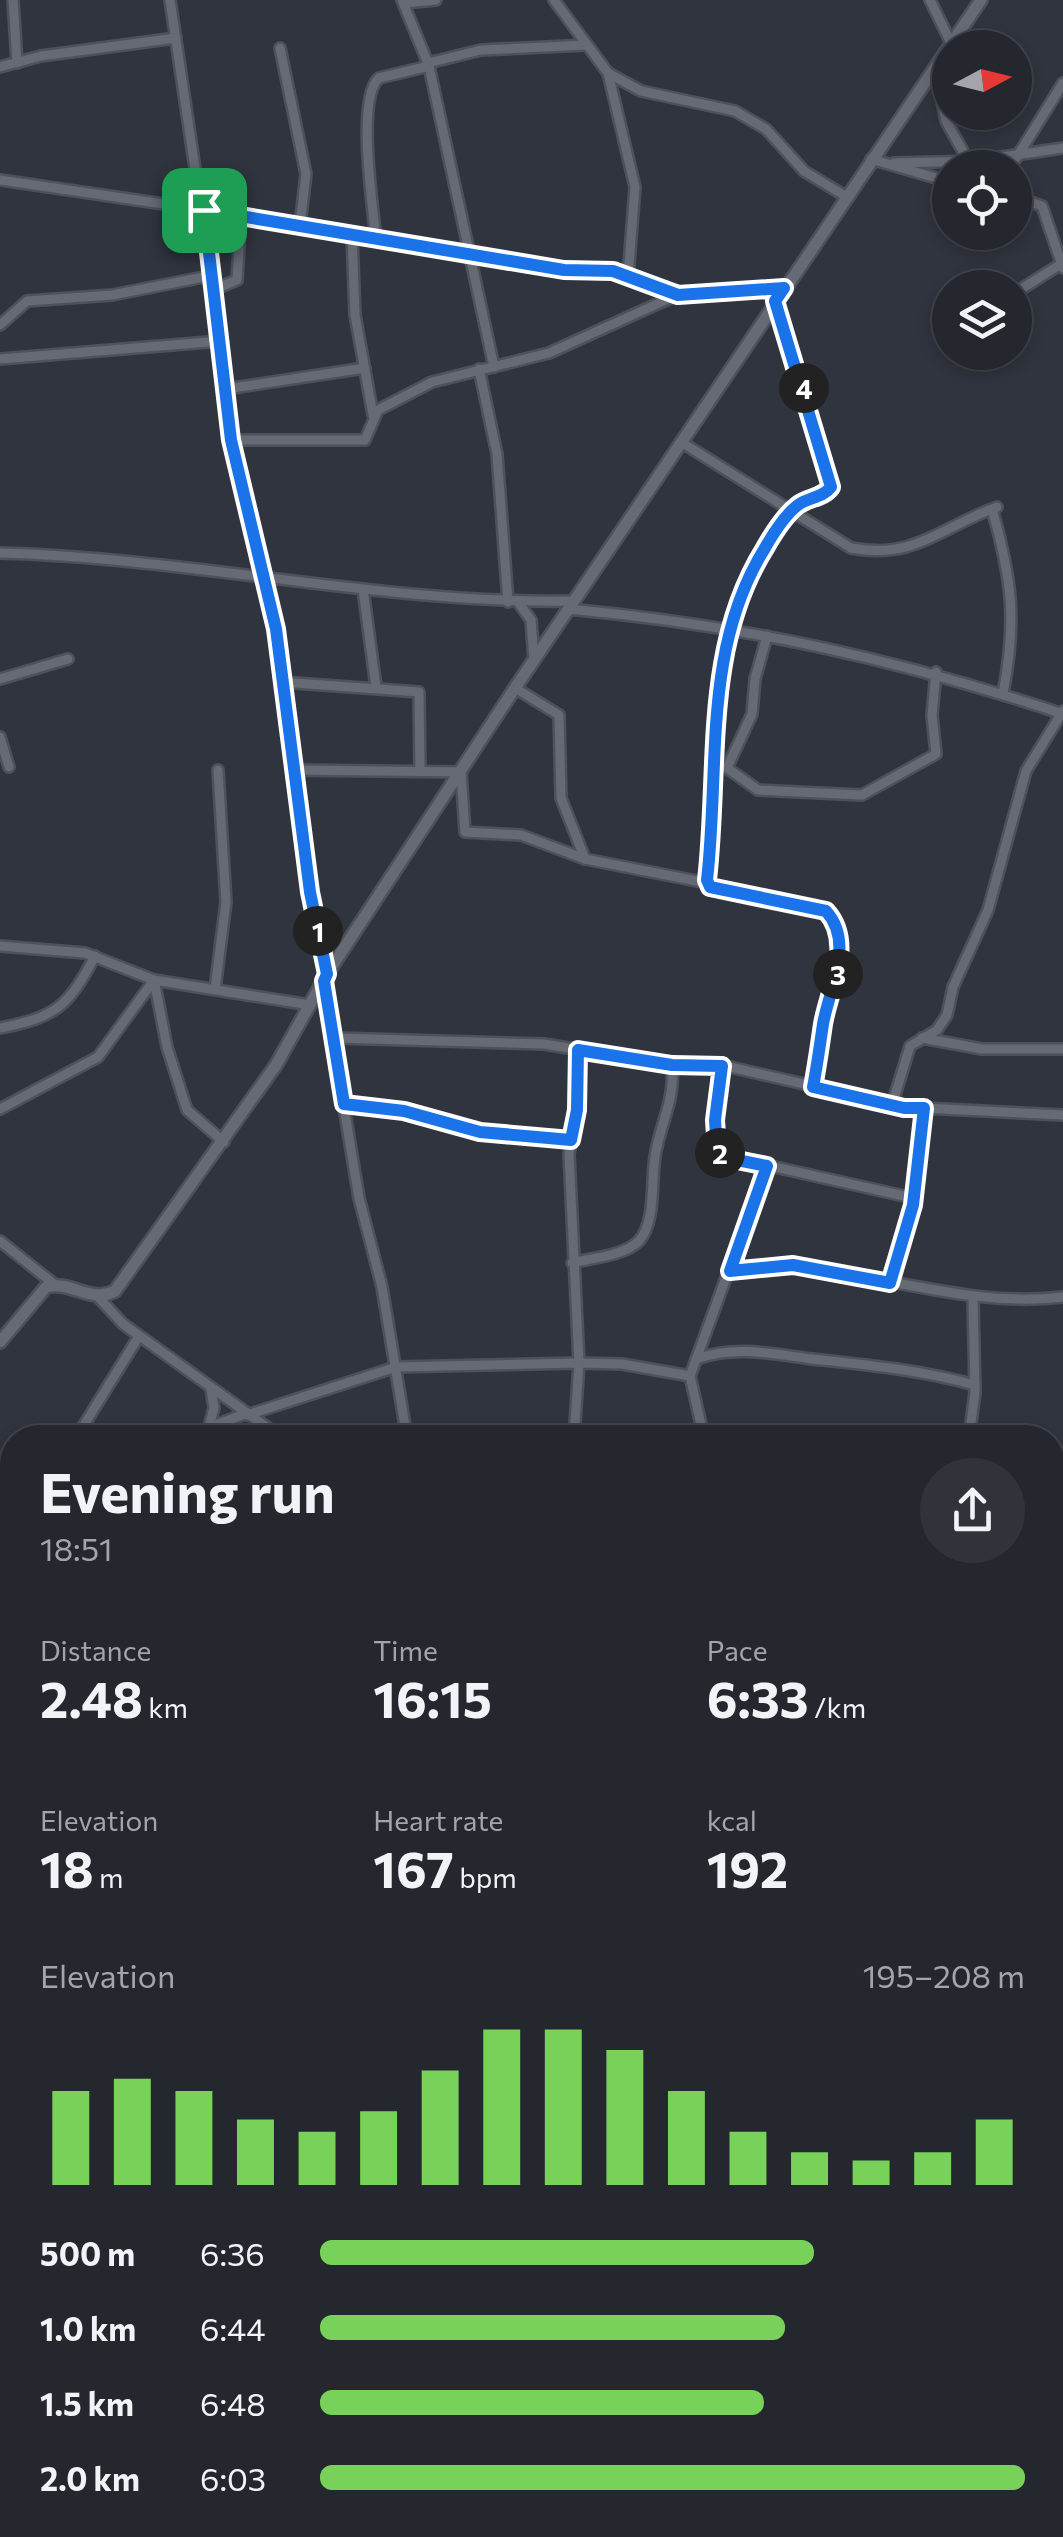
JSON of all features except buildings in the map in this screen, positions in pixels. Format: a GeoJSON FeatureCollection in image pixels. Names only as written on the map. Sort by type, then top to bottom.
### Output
{"type":"FeatureCollection","features":[{"type":"Feature","properties":{"kind":"street"},"geometry":{"type":"LineString","coordinates":[[13,0],[16,63]]}},
{"type":"Feature","properties":{"kind":"street"},"geometry":{"type":"LineString","coordinates":[[170,0],[216,289],[231,440],[265,578],[344,1104],[405,1425]]}},
{"type":"Feature","properties":{"kind":"street"},"geometry":{"type":"LineString","coordinates":[[436,0],[403,2],[429,64],[449,173],[494,367]]}},
{"type":"Feature","properties":{"kind":"street"},"geometry":{"type":"LineString","coordinates":[[554,0],[608,74],[634,187],[628,277]]}},
{"type":"Feature","properties":{"kind":"street"},"geometry":{"type":"LineString","coordinates":[[930,0],[945,30]]}},
{"type":"Feature","properties":{"kind":"street"},"geometry":{"type":"LineString","coordinates":[[960,30],[981,0]]}},
{"type":"Feature","properties":{"kind":"street"},"geometry":{"type":"LineString","coordinates":[[0,67],[176,38]]}},
{"type":"Feature","properties":{"kind":"street"},"geometry":{"type":"LineString","coordinates":[[376,239],[368,166],[372,90],[380,78],[481,50],[587,45]]}},
{"type":"Feature","properties":{"kind":"street"},"geometry":{"type":"LineString","coordinates":[[280,48],[306,174],[300,225]]}},
{"type":"Feature","properties":{"kind":"street"},"geometry":{"type":"LineString","coordinates":[[98,1297],[115,1291],[224,1142],[325,978],[534,660],[932,70]]}},
{"type":"Feature","properties":{"kind":"street"},"geometry":{"type":"LineString","coordinates":[[608,74],[641,91],[735,111],[766,129],[804,171],[845,196]]}},
{"type":"Feature","properties":{"kind":"street"},"geometry":{"type":"LineString","coordinates":[[1021,150],[1062,87]]}},
{"type":"Feature","properties":{"kind":"street"},"geometry":{"type":"LineString","coordinates":[[1032,153],[1063,148]]}},
{"type":"Feature","properties":{"kind":"street"},"geometry":{"type":"LineString","coordinates":[[870,159],[932,176]]}},
{"type":"Feature","properties":{"kind":"street"},"geometry":{"type":"LineString","coordinates":[[894,164],[932,163]]}},
{"type":"Feature","properties":{"kind":"street"},"geometry":{"type":"LineString","coordinates":[[0,180],[240,215],[564,270],[600,268],[678,295]]}},
{"type":"Feature","properties":{"kind":"street"},"geometry":{"type":"LineString","coordinates":[[1032,202],[1042,206],[1062,266],[1032,283]]}},
{"type":"Feature","properties":{"kind":"street"},"geometry":{"type":"LineString","coordinates":[[216,289],[237,280],[240,215]]}},
{"type":"Feature","properties":{"kind":"street"},"geometry":{"type":"LineString","coordinates":[[231,440],[358,442],[368,437],[373,415],[355,314],[352,235]]}},
{"type":"Feature","properties":{"kind":"street"},"geometry":{"type":"LineString","coordinates":[[0,325],[26,301],[112,295],[214,275]]}},
{"type":"Feature","properties":{"kind":"street"},"geometry":{"type":"LineString","coordinates":[[373,415],[432,382],[549,353],[678,295],[784,288]]}},
{"type":"Feature","properties":{"kind":"street"},"geometry":{"type":"LineString","coordinates":[[707,883],[715,791],[712,742],[730,630],[746,582],[791,513],[831,487],[775,301]]}},
{"type":"Feature","properties":{"kind":"street"},"geometry":{"type":"LineString","coordinates":[[0,359],[221,341]]}},
{"type":"Feature","properties":{"kind":"street"},"geometry":{"type":"LineString","coordinates":[[226,389],[365,368]]}},
{"type":"Feature","properties":{"kind":"street"},"geometry":{"type":"LineString","coordinates":[[479,369],[499,469],[513,602],[531,620],[534,660]]}},
{"type":"Feature","properties":{"kind":"street"},"geometry":{"type":"LineString","coordinates":[[681,442],[851,548],[869,551],[916,547],[994,508],[1012,585],[1014,641],[1004,693]]}},
{"type":"Feature","properties":{"kind":"street"},"geometry":{"type":"LineString","coordinates":[[0,553],[571,605],[767,636],[936,672],[1062,713],[1026,770],[988,910],[953,987],[947,1015],[938,1030],[910,1046],[892,1105]]}},
{"type":"Feature","properties":{"kind":"street"},"geometry":{"type":"LineString","coordinates":[[363,589],[376,687]]}},
{"type":"Feature","properties":{"kind":"street"},"geometry":{"type":"LineString","coordinates":[[767,636],[755,679],[752,714],[727,768],[758,790],[862,795],[936,754],[932,715],[936,672]]}},
{"type":"Feature","properties":{"kind":"street"},"geometry":{"type":"LineString","coordinates":[[0,679],[68,659]]}},
{"type":"Feature","properties":{"kind":"street"},"geometry":{"type":"LineString","coordinates":[[281,682],[420,692],[420,771]]}},
{"type":"Feature","properties":{"kind":"street"},"geometry":{"type":"LineString","coordinates":[[516,688],[559,716],[561,798],[585,858]]}},
{"type":"Feature","properties":{"kind":"street"},"geometry":{"type":"LineString","coordinates":[[0,736],[8,767]]}},
{"type":"Feature","properties":{"kind":"street"},"geometry":{"type":"LineString","coordinates":[[216,990],[226,902],[218,770]]}},
{"type":"Feature","properties":{"kind":"street"},"geometry":{"type":"LineString","coordinates":[[294,770],[461,772]]}},
{"type":"Feature","properties":{"kind":"street"},"geometry":{"type":"LineString","coordinates":[[461,772],[465,832],[520,836],[585,858],[707,883],[738,895],[826,911],[836,924],[838,972],[824,1022],[813,1087]]}},
{"type":"Feature","properties":{"kind":"street"},"geometry":{"type":"LineString","coordinates":[[0,946],[95,956],[154,980],[310,1005]]}},
{"type":"Feature","properties":{"kind":"street"},"geometry":{"type":"LineString","coordinates":[[0,1028],[48,1018],[71,996],[95,956]]}},
{"type":"Feature","properties":{"kind":"street"},"geometry":{"type":"LineString","coordinates":[[0,1109],[98,1057],[154,980]]}},
{"type":"Feature","properties":{"kind":"street"},"geometry":{"type":"LineString","coordinates":[[154,980],[170,1058],[187,1110],[224,1142]]}},
{"type":"Feature","properties":{"kind":"street"},"geometry":{"type":"LineString","coordinates":[[336,1038],[544,1044],[672,1065],[722,1066],[892,1105],[1063,1114]]}},
{"type":"Feature","properties":{"kind":"street"},"geometry":{"type":"LineString","coordinates":[[921,1038],[982,1048],[1063,1049]]}},
{"type":"Feature","properties":{"kind":"street"},"geometry":{"type":"LineString","coordinates":[[575,1425],[579,1363],[572,1263],[571,1140],[577,1110],[578,1050]]}},
{"type":"Feature","properties":{"kind":"street"},"geometry":{"type":"LineString","coordinates":[[572,1263],[618,1252],[641,1239],[647,1227],[655,1153],[670,1116],[672,1065]]}},
{"type":"Feature","properties":{"kind":"street"},"geometry":{"type":"LineString","coordinates":[[722,1066],[715,1120],[717,1150],[732,1159],[913,1198]]}},
{"type":"Feature","properties":{"kind":"street"},"geometry":{"type":"LineString","coordinates":[[344,1104],[404,1111],[480,1132],[571,1140]]}},
{"type":"Feature","properties":{"kind":"street"},"geometry":{"type":"LineString","coordinates":[[890,1283],[899,1264],[913,1198],[924,1108]]}},
{"type":"Feature","properties":{"kind":"street"},"geometry":{"type":"LineString","coordinates":[[701,1425],[690,1376],[767,1166]]}},
{"type":"Feature","properties":{"kind":"street"},"geometry":{"type":"LineString","coordinates":[[0,1241],[54,1284],[98,1297],[139,1336],[262,1425]]}},
{"type":"Feature","properties":{"kind":"street"},"geometry":{"type":"LineString","coordinates":[[730,1271],[793,1265],[974,1298],[1063,1297]]}},
{"type":"Feature","properties":{"kind":"street"},"geometry":{"type":"LineString","coordinates":[[0,1342],[38,1291],[54,1284]]}},
{"type":"Feature","properties":{"kind":"street"},"geometry":{"type":"LineString","coordinates":[[970,1425],[975,1385],[974,1298]]}},
{"type":"Feature","properties":{"kind":"street"},"geometry":{"type":"LineString","coordinates":[[84,1425],[139,1336]]}},
{"type":"Feature","properties":{"kind":"street"},"geometry":{"type":"LineString","coordinates":[[696,1359],[720,1351],[777,1353],[883,1364],[975,1385]]}},
{"type":"Feature","properties":{"kind":"street"},"geometry":{"type":"LineString","coordinates":[[224,1425],[396,1367],[622,1364],[690,1376]]}},
{"type":"Feature","properties":{"kind":"street"},"geometry":{"type":"LineString","coordinates":[[208,1425],[211,1389]]}},
{"type":"Feature","properties":{"kind":"route"},"geometry":{"type":"LineString","coordinates":[[204,210],[564,270],[600,268],[678,295],[720,289],[784,288],[775,301],[831,487],[791,513],[766,545],[739,600],[730,630],[712,742],[711,776],[715,791],[707,883],[727,892],[816,908],[833,918],[838,972],[824,1022],[813,1087],[904,1108],[924,1108],[913,1205],[899,1264],[890,1283],[793,1265],[730,1271],[767,1166],[721,1156],[717,1150],[715,1120],[722,1066],[672,1065],[648,1058],[578,1050],[577,1110],[571,1140],[480,1132],[404,1111],[344,1104],[324,981],[327,974],[310,892],[276,629],[231,440],[204,210]]}}]}
